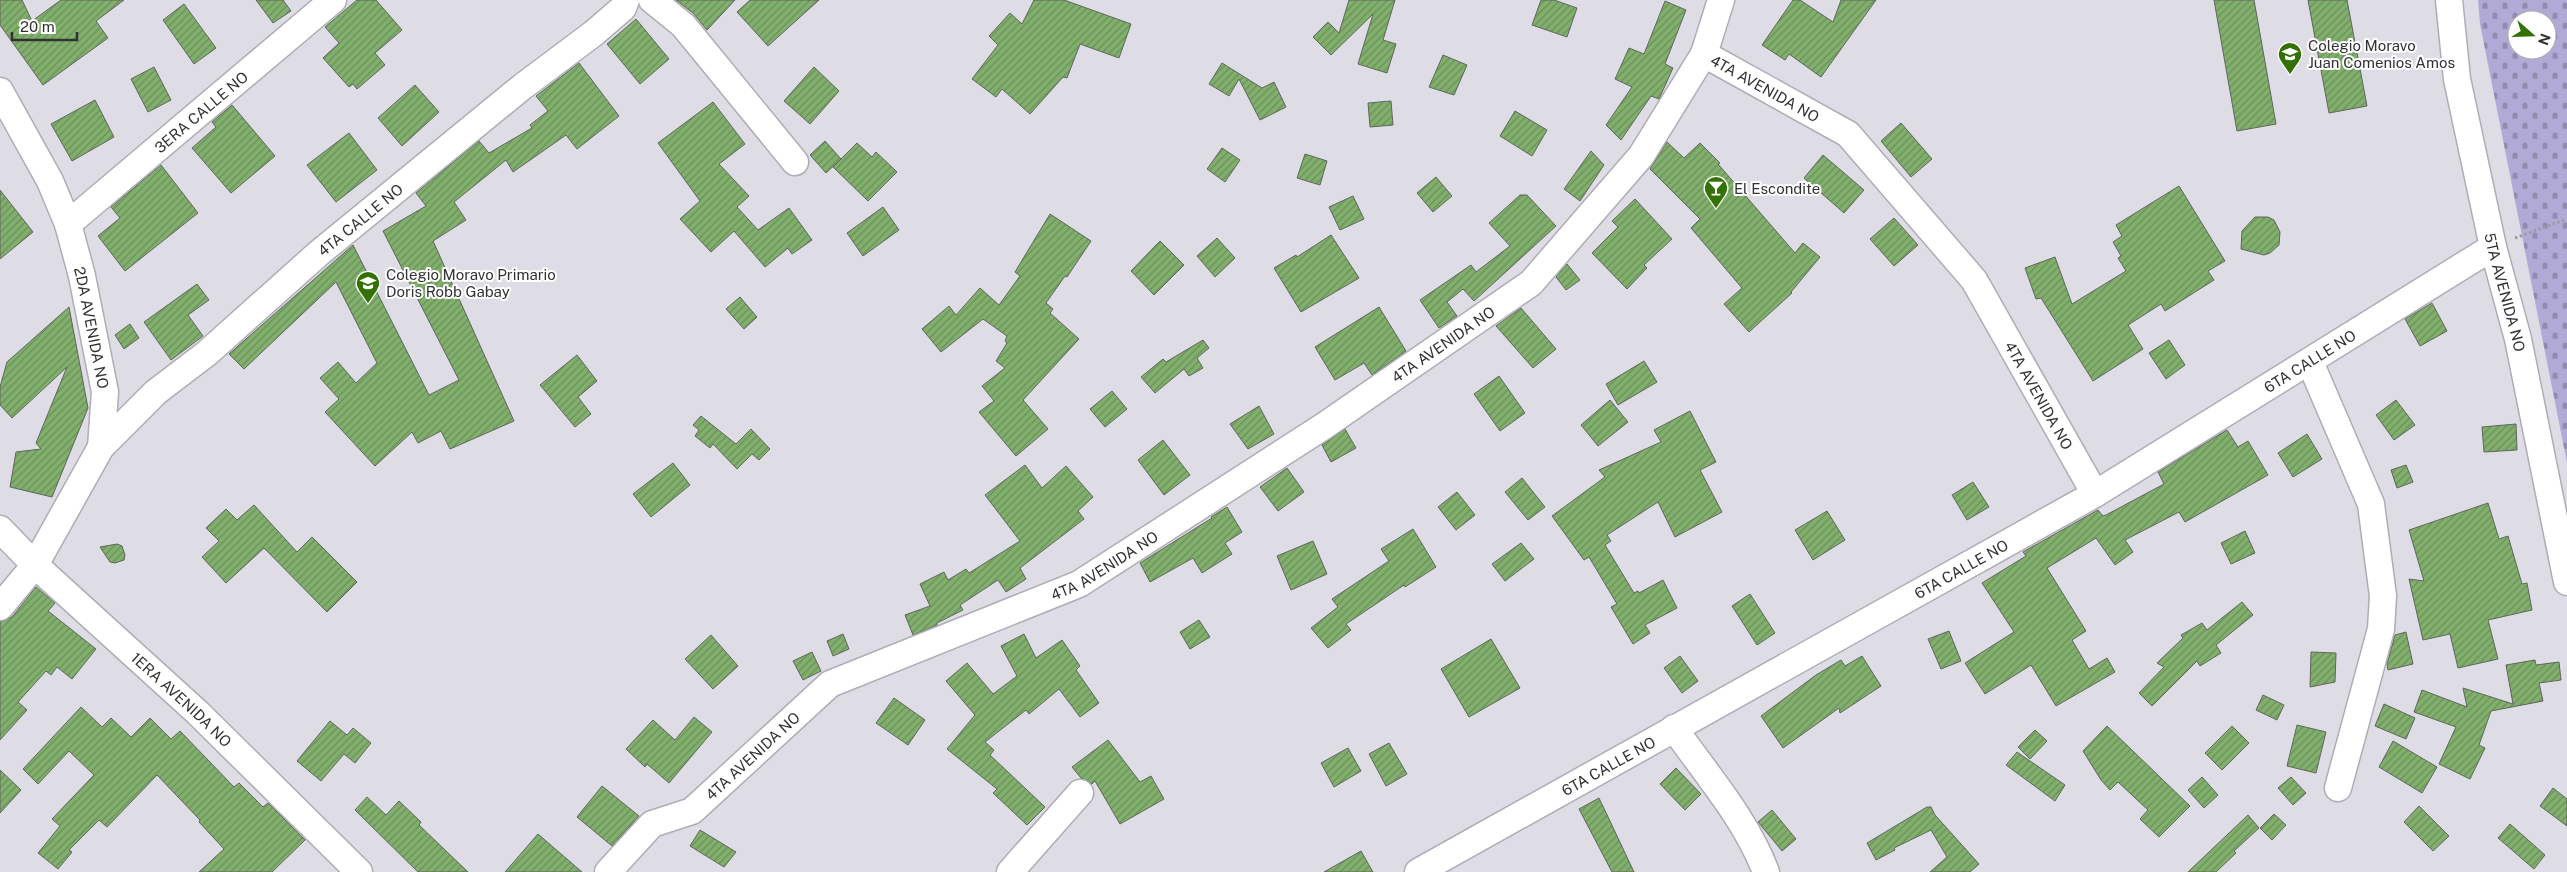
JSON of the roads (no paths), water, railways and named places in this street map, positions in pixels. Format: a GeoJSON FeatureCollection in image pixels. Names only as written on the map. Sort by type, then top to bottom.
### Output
{"type":"FeatureCollection","features":[{"type":"Feature","properties":{"kind":"street","name":"3ERA CALLE NO"},"geometry":{"type":"LineString","coordinates":[[68,224],[333,0]]}},
{"type":"Feature","properties":{"kind":"street","name":"4TA CALLE NO"},"geometry":{"type":"LineString","coordinates":[[100,446],[156,392],[206,354],[318,254],[522,87],[594,33],[623,8],[626,0]]}},
{"type":"Feature","properties":{"kind":"street"},"geometry":{"type":"LineString","coordinates":[[652,0],[683,25],[795,162]]}},
{"type":"Feature","properties":{"kind":"street"},"geometry":{"type":"LineString","coordinates":[[1704,54],[1721,0]]}},
{"type":"Feature","properties":{"kind":"street","name":"5TA AVENIDA NO"},"geometry":{"type":"LineString","coordinates":[[2449,0],[2457,79],[2493,247],[2518,339],[2567,582]]}},
{"type":"Feature","properties":{"kind":"street","name":"4TA AVENIDA NO"},"geometry":{"type":"LineString","coordinates":[[608,872],[652,824],[692,811],[830,684],[1079,584],[1324,426],[1531,283],[1641,156],[1704,54],[1848,134],[1974,280],[2095,494]]}},
{"type":"Feature","properties":{"kind":"street","name":"2DA AVENIDA NO"},"geometry":{"type":"LineString","coordinates":[[0,91],[50,181],[68,224],[82,276],[105,392],[100,446],[35,565],[0,607]]}},
{"type":"Feature","properties":{"kind":"street","name":"6TA CALLE NO"},"geometry":{"type":"LineString","coordinates":[[1418,872],[2095,494],[2493,247]]}},
{"type":"Feature","properties":{"kind":"street"},"geometry":{"type":"LineString","coordinates":[[2310,362],[2371,504],[2383,596],[2382,629],[2338,788]]}},
{"type":"Feature","properties":{"kind":"street","name":"1ERA AVENIDA NO"},"geometry":{"type":"LineString","coordinates":[[0,529],[35,565],[198,714],[359,872]]}},
{"type":"Feature","properties":{"kind":"street"},"geometry":{"type":"LineString","coordinates":[[1674,728],[1740,822],[1758,853],[1766,872]]}},
{"type":"Feature","properties":{"kind":"street"},"geometry":{"type":"LineString","coordinates":[[1010,872],[1080,793]]}},
{"type":"Feature","properties":{"kind":"place","name":"Colegio Moravo Juan Comenios Amos"},"geometry":{"type":"Point","coordinates":[2290,75]}},
{"type":"Feature","properties":{"kind":"place","name":"El Escondite"},"geometry":{"type":"Point","coordinates":[1716,209]}},
{"type":"Feature","properties":{"kind":"place","name":"Colegio Moravo Primario Doris Robb Gabay"},"geometry":{"type":"Point","coordinates":[368,304]}}]}
